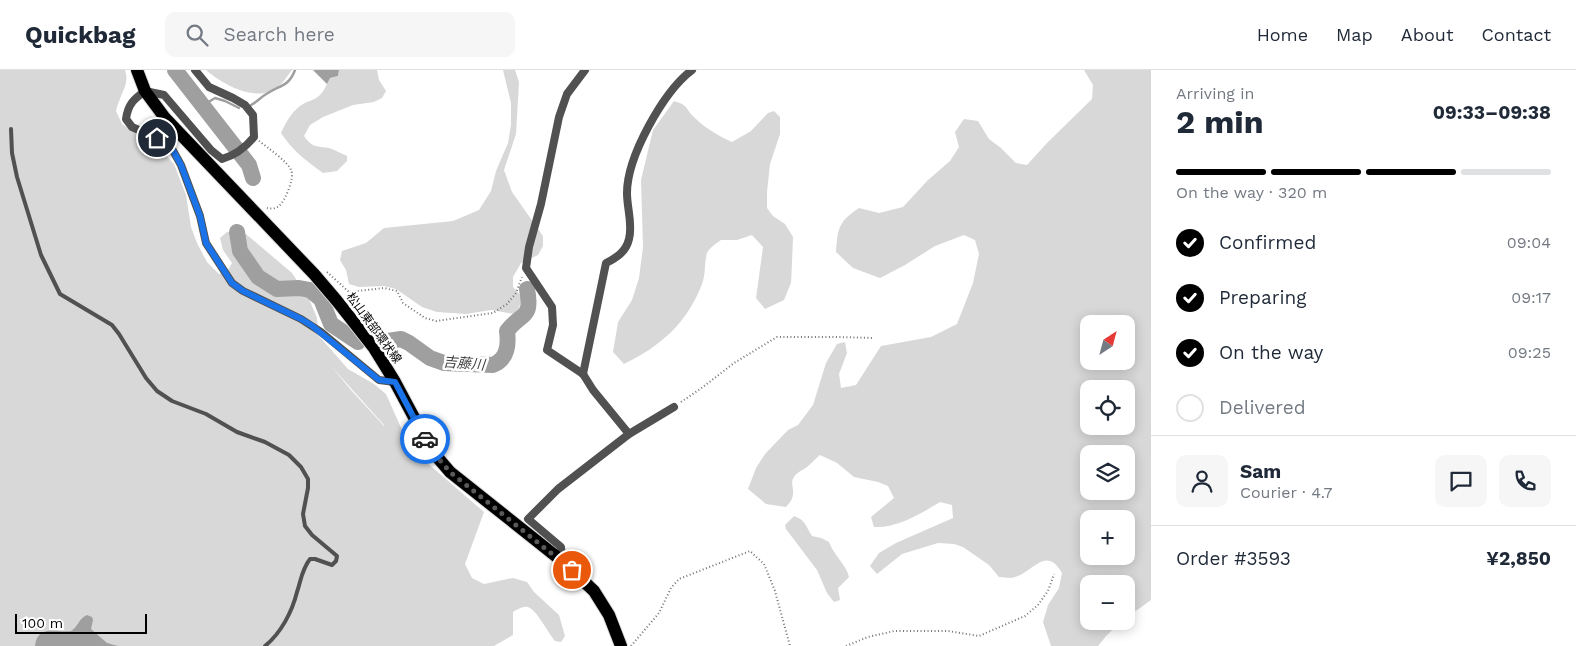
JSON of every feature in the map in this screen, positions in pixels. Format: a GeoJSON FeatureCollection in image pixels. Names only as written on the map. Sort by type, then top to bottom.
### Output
{"type":"FeatureCollection","features":[{"type":"Feature","properties":{"kind":"main road","name":"松山東部環状線"},"geometry":{"type":"LineString","coordinates":[[137,70],[146,90],[164,118],[320,280],[374,348],[395,382],[432,451],[450,472],[562,561],[594,591],[610,614],[621,646]]}},
{"type":"Feature","properties":{"kind":"street"},"geometry":{"type":"LineString","coordinates":[[195,70],[209,87],[245,105],[253,115],[254,137],[246,147],[233,156],[222,159],[211,150],[164,95],[146,90],[133,99],[127,108],[126,119],[132,127],[157,138],[171,147],[181,165],[200,216],[206,243],[232,283],[243,291],[301,319],[321,332],[379,380],[395,382]]}},
{"type":"Feature","properties":{"kind":"street"},"geometry":{"type":"LineString","coordinates":[[585,70],[567,94],[559,117],[542,204],[529,247],[526,268],[552,307],[553,325],[547,350],[583,374],[593,390],[629,434]]}},
{"type":"Feature","properties":{"kind":"street"},"geometry":{"type":"LineString","coordinates":[[583,374],[606,263],[618,258],[628,241],[630,219],[627,192],[634,160],[642,139],[654,117],[682,78],[692,70]]}},
{"type":"Feature","properties":{"kind":"street"},"geometry":{"type":"LineString","coordinates":[[562,561],[561,547],[528,519],[558,489],[629,434],[674,406]]}},
{"type":"Feature","properties":{"kind":"lane"},"geometry":{"type":"LineString","coordinates":[[11,129],[12,153],[17,177],[41,255],[60,294],[112,325],[146,378],[157,391],[172,402],[206,414],[237,432],[265,442],[289,455],[302,467],[308,479],[303,514],[305,526],[312,535],[337,556],[336,562],[332,564],[315,558],[310,559],[304,566],[297,594],[289,614],[281,628],[265,646]]}},
{"type":"Feature","properties":{"kind":"path"},"geometry":{"type":"LineString","coordinates":[[254,137],[276,154],[291,170],[292,180],[285,197],[279,206],[271,209]]}},
{"type":"Feature","properties":{"kind":"path"},"geometry":{"type":"LineString","coordinates":[[322,267],[348,292],[384,288],[397,291],[403,303],[425,318],[436,321],[493,313],[507,304],[516,293],[526,268]]}},
{"type":"Feature","properties":{"kind":"path"},"geometry":{"type":"LineString","coordinates":[[674,406],[734,363],[777,337],[838,336],[874,338]]}},
{"type":"Feature","properties":{"kind":"path"},"geometry":{"type":"LineString","coordinates":[[631,646],[658,613],[678,579],[750,551],[764,564],[775,591],[790,646]]}},
{"type":"Feature","properties":{"kind":"path"},"geometry":{"type":"LineString","coordinates":[[846,646],[868,637],[894,631],[948,631],[979,636],[1026,616],[1038,605],[1048,591],[1054,574]]}},
{"type":"Feature","properties":{"kind":"shaded area"},"geometry":{"type":"Polygon","coordinates":[[[0,70],[125,70],[126,82],[116,111],[122,124],[162,151],[174,164],[186,195],[191,227],[207,262],[219,274],[228,270],[232,263],[223,250],[220,238],[227,232],[246,234],[292,273],[309,299],[317,318],[319,336],[348,369],[374,384],[386,394],[410,448],[484,512],[465,564],[472,578],[484,584],[513,578],[527,582],[534,592],[559,615],[565,636],[561,642],[555,641],[535,612],[526,607],[513,612],[513,635],[494,646],[0,646],[0,70]],[[331,366],[351,390],[384,425],[331,366]]]}},
{"type":"Feature","properties":{"kind":"shaded area"},"geometry":{"type":"Polygon","coordinates":[[[206,70],[292,70],[277,88],[269,92],[250,93],[230,86],[206,70]]]}},
{"type":"Feature","properties":{"kind":"shaded area"},"geometry":{"type":"Polygon","coordinates":[[[313,70],[339,70],[338,76],[330,78],[327,84],[313,70]]]}},
{"type":"Feature","properties":{"kind":"shaded area"},"geometry":{"type":"Polygon","coordinates":[[[339,70],[377,70],[379,80],[386,91],[382,98],[374,102],[353,105],[323,117],[310,125],[304,136],[311,143],[347,156],[347,161],[337,171],[323,173],[300,155],[281,133],[293,113],[303,104],[320,95],[330,78],[338,76],[339,70]]]}},
{"type":"Feature","properties":{"kind":"shaded area"},"geometry":{"type":"Polygon","coordinates":[[[503,70],[515,70],[519,82],[516,134],[504,170],[512,192],[543,236],[543,246],[538,255],[521,263],[513,277],[513,287],[522,297],[519,308],[514,314],[491,310],[466,314],[437,312],[422,307],[396,289],[384,286],[359,287],[349,284],[346,270],[340,260],[342,251],[366,243],[384,228],[453,221],[479,210],[491,191],[496,171],[508,143],[511,125],[511,103],[503,70]]]}},
{"type":"Feature","properties":{"kind":"shaded area"},"geometry":{"type":"Polygon","coordinates":[[[1084,70],[1151,70],[1151,600],[1135,612],[1135,575],[1080,575],[1080,630],[1112,630],[1098,646],[1051,646],[1043,622],[1048,605],[1059,588],[1062,573],[1050,561],[1044,561],[1018,576],[1011,578],[999,577],[989,565],[963,547],[954,544],[938,543],[902,554],[877,574],[870,566],[879,553],[896,543],[953,518],[952,505],[940,502],[900,523],[874,527],[871,517],[894,498],[888,486],[854,477],[837,463],[820,455],[794,477],[792,498],[786,507],[766,504],[748,489],[756,468],[765,454],[788,430],[798,425],[813,405],[826,363],[837,344],[845,342],[847,353],[839,374],[841,388],[856,385],[881,346],[931,337],[957,324],[973,283],[979,254],[975,240],[964,235],[935,246],[880,278],[853,268],[836,252],[840,226],[847,217],[859,208],[879,213],[903,207],[928,180],[950,161],[959,147],[955,132],[964,119],[978,121],[989,139],[1016,163],[1027,165],[1092,99],[1093,85],[1084,70]]]}},
{"type":"Feature","properties":{"kind":"shaded area"},"geometry":{"type":"Polygon","coordinates":[[[674,101],[685,106],[695,118],[708,128],[732,142],[751,131],[768,113],[774,111],[780,117],[780,134],[770,164],[767,208],[773,216],[785,224],[793,237],[791,283],[784,300],[765,309],[756,298],[763,247],[752,235],[737,240],[721,240],[711,247],[707,253],[702,284],[696,298],[680,322],[661,341],[624,364],[613,352],[618,322],[632,300],[639,278],[643,247],[641,180],[653,130],[674,101]]]}},
{"type":"Feature","properties":{"kind":"shaded area"},"geometry":{"type":"Polygon","coordinates":[[[794,516],[803,522],[812,536],[829,542],[845,568],[849,577],[838,588],[840,600],[834,602],[827,593],[817,570],[786,529],[785,525],[794,516]]]}},
{"type":"Feature","properties":{"kind":"shaded area"},"geometry":{"type":"Polygon","coordinates":[[[87,615],[92,617],[93,620],[91,629],[107,643],[118,646],[35,646],[37,639],[43,632],[71,631],[87,615]]]}},
{"type":"Feature","properties":{"kind":"waterway","name":"吉藤川"},"geometry":{"type":"LineString","coordinates":[[175,70],[249,165],[253,178]]}},
{"type":"Feature","properties":{"kind":"waterway"},"geometry":{"type":"LineString","coordinates":[[251,105],[266,94],[284,85],[295,70]]}},
{"type":"Feature","properties":{"kind":"waterway"},"geometry":{"type":"LineString","coordinates":[[202,106],[215,98],[239,108]]}},
{"type":"Feature","properties":{"kind":"waterway","name":"吉藤川"},"geometry":{"type":"LineString","coordinates":[[237,232],[240,251],[258,277],[277,289],[299,288],[310,290],[321,299],[331,324],[358,342]]}},
{"type":"Feature","properties":{"kind":"waterway","name":"吉藤川"},"geometry":{"type":"LineString","coordinates":[[381,342],[401,339],[430,358],[444,363],[493,365],[504,356],[508,342],[507,331],[527,311],[527,289]]}},
{"type":"Feature","properties":{"kind":"way so far"},"geometry":{"type":"LineString","coordinates":[[425,439],[432,451],[450,472],[572,570]]}},
{"type":"Feature","properties":{"kind":"route"},"geometry":{"type":"LineString","coordinates":[[157,138],[171,147],[181,165],[200,216],[206,243],[232,283],[243,291],[311,325],[379,380],[395,382],[425,439]]}}]}
